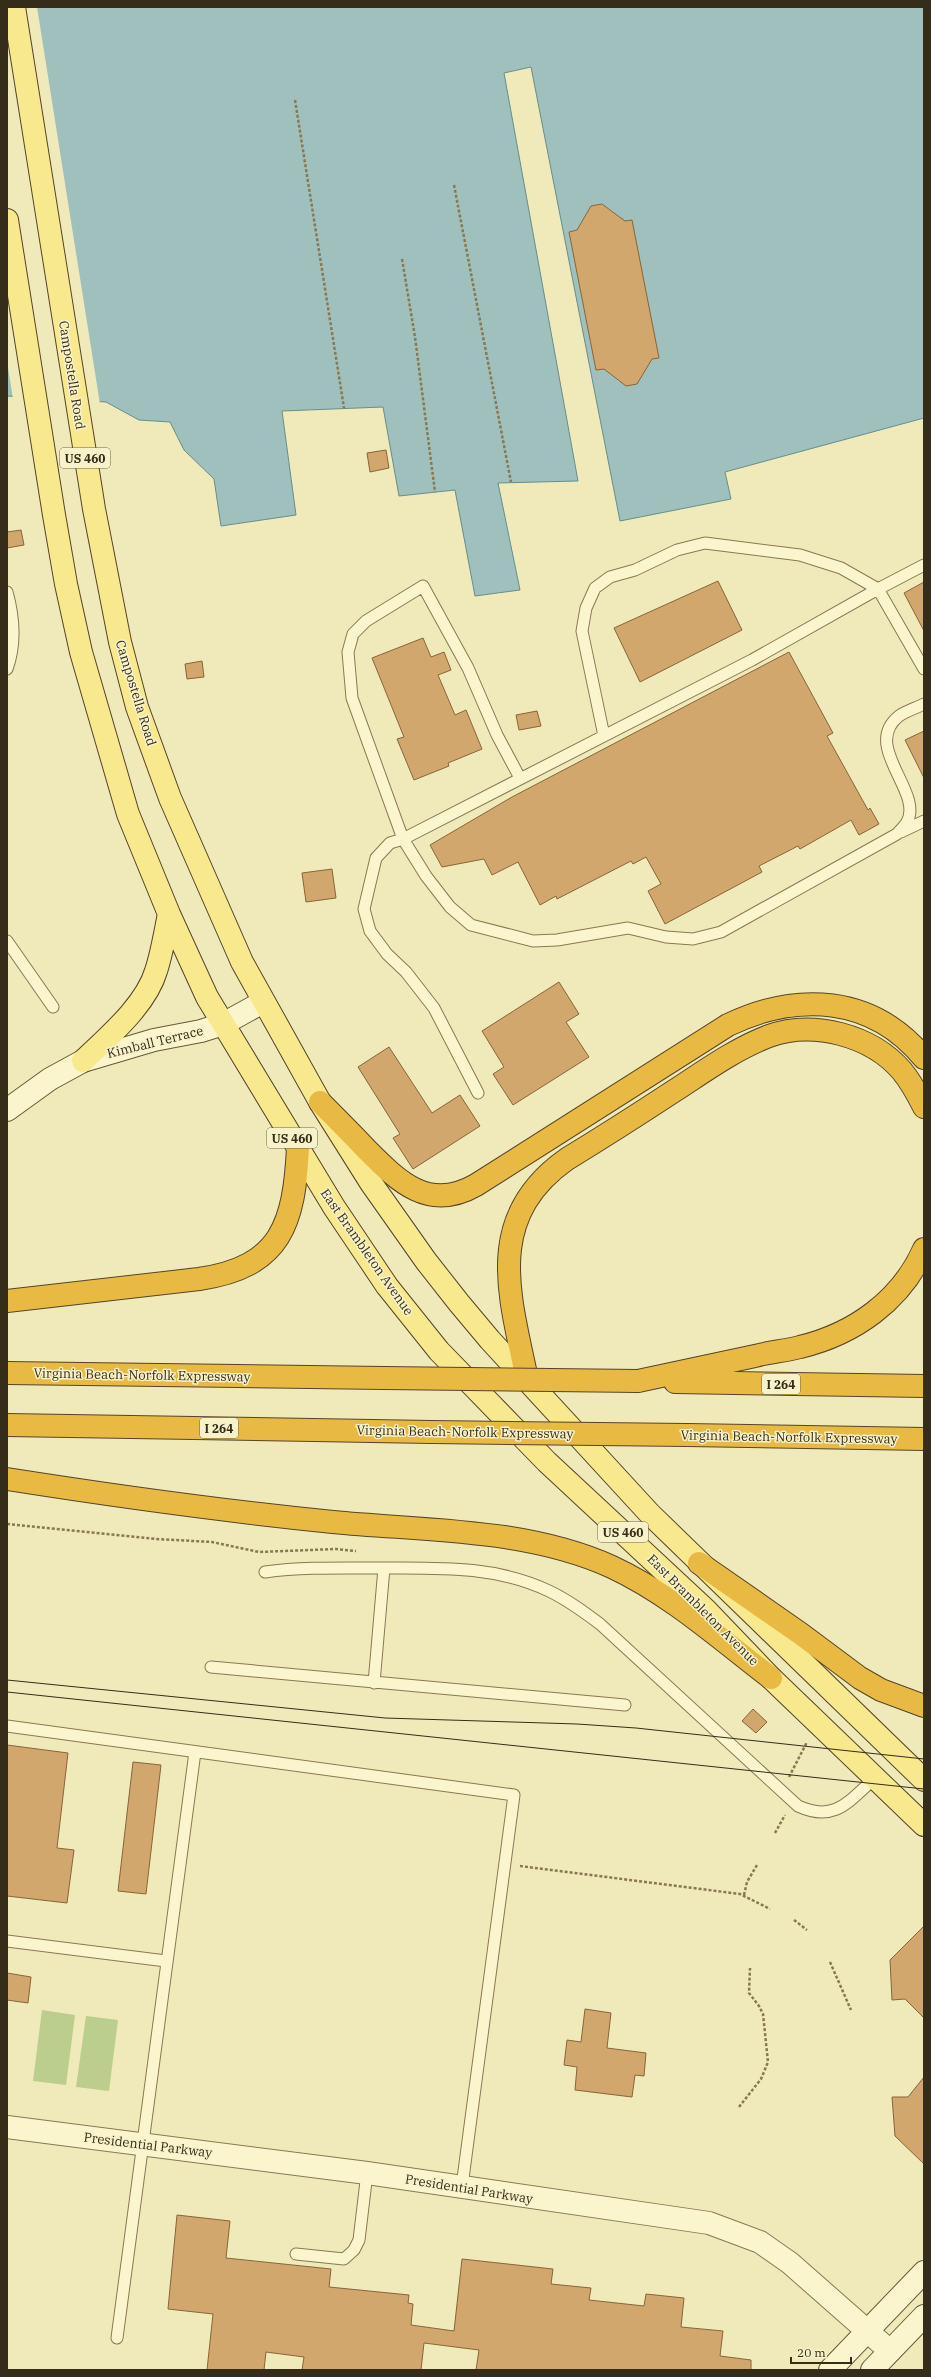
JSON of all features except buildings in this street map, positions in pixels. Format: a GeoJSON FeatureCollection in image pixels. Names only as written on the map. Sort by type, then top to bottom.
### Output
{"type":"FeatureCollection","features":[{"type":"Feature","properties":{"kind":"highway"},"geometry":{"type":"LineString","coordinates":[[320,1102],[403,1184],[424,1193],[447,1196],[458,1194],[476,1185],[728,1025],[767,1009],[812,1003],[842,1007],[858,1012],[888,1026],[912,1044],[924,1058]]}},
{"type":"Feature","properties":{"kind":"highway"},"geometry":{"type":"LineString","coordinates":[[527,1379],[510,1294],[508,1252],[516,1224],[529,1199],[547,1176],[567,1159],[731,1054],[769,1036],[785,1032],[808,1030],[831,1032],[846,1036],[877,1050],[901,1070],[924,1107]]}},
{"type":"Feature","properties":{"kind":"highway"},"geometry":{"type":"LineString","coordinates":[[7,1301],[207,1278],[228,1274],[241,1269],[274,1244],[287,1221],[295,1196],[298,1148]]}},
{"type":"Feature","properties":{"kind":"highway"},"geometry":{"type":"LineString","coordinates":[[638,1381],[800,1347],[844,1332],[888,1302],[912,1272],[924,1249]]}},
{"type":"Feature","properties":{"kind":"highway","name":"Virginia Beach-Norfolk Expressway"},"geometry":{"type":"LineString","coordinates":[[7,1373],[924,1386]]}},
{"type":"Feature","properties":{"kind":"highway","name":"Virginia Beach-Norfolk Expressway"},"geometry":{"type":"LineString","coordinates":[[7,1425],[924,1439]]}},
{"type":"Feature","properties":{"kind":"highway"},"geometry":{"type":"LineString","coordinates":[[836,1438],[924,1452]]}},
{"type":"Feature","properties":{"kind":"highway"},"geometry":{"type":"LineString","coordinates":[[7,1479],[225,1510],[498,1537],[544,1545],[603,1564],[632,1577],[676,1606],[771,1678]]}},
{"type":"Feature","properties":{"kind":"highway"},"geometry":{"type":"LineString","coordinates":[[699,1563],[801,1634],[860,1678],[881,1690],[924,1706]]}},
{"type":"Feature","properties":{"kind":"main road","name":"Campostella Road"},"geometry":{"type":"LineString","coordinates":[[14,7],[94,509],[110,598],[137,707],[170,798],[242,962],[263,1002]]}},
{"type":"Feature","properties":{"kind":"main road","name":"US 460"},"geometry":{"type":"LineString","coordinates":[[7,220],[55,523],[81,652],[128,814],[169,914]]}},
{"type":"Feature","properties":{"kind":"main road","name":"East Brambleton Avenue"},"geometry":{"type":"LineString","coordinates":[[169,914],[207,997],[334,1207],[383,1280],[439,1351],[547,1462],[706,1610],[771,1678],[924,1825]]}},
{"type":"Feature","properties":{"kind":"main road"},"geometry":{"type":"LineString","coordinates":[[83,1061],[130,1017],[148,987],[156,973],[169,914]]}},
{"type":"Feature","properties":{"kind":"main road","name":"US 460"},"geometry":{"type":"LineString","coordinates":[[263,1002],[320,1102],[371,1183],[426,1260],[490,1340],[600,1461],[699,1563],[924,1780]]}},
{"type":"Feature","properties":{"kind":"street","name":"Kimball Terrace"},"geometry":{"type":"LineString","coordinates":[[7,1110],[50,1079],[83,1061],[154,1040],[190,1034],[223,1024],[263,1002]]}},
{"type":"Feature","properties":{"kind":"street","name":"Presidential Parkway"},"geometry":{"type":"LineString","coordinates":[[7,2127],[367,2173],[462,2186],[547,2201],[709,2223],[760,2242],[790,2263],[890,2351]]}},
{"type":"Feature","properties":{"kind":"street"},"geometry":{"type":"LineString","coordinates":[[830,2370],[924,2272]]}},
{"type":"Feature","properties":{"kind":"street"},"geometry":{"type":"LineString","coordinates":[[872,2370],[924,2316]]}},
{"type":"Feature","properties":{"kind":"lane"},"geometry":{"type":"LineString","coordinates":[[604,736],[582,631],[586,608],[595,588],[610,577],[634,570],[678,550],[705,543],[800,555],[841,568],[878,589],[924,669]]}},
{"type":"Feature","properties":{"kind":"lane"},"geometry":{"type":"LineString","coordinates":[[478,1093],[434,1008],[406,972],[387,954],[370,931],[364,908],[376,858],[390,843],[403,839],[752,660],[878,589],[924,565]]}},
{"type":"Feature","properties":{"kind":"lane"},"geometry":{"type":"LineString","coordinates":[[520,778],[497,735],[468,668],[423,586],[366,620],[353,634],[348,652],[352,698],[403,839],[426,876],[450,907],[471,925],[533,941],[557,940],[628,928],[666,937],[693,939],[721,932],[897,834],[924,821]]}},
{"type":"Feature","properties":{"kind":"lane"},"geometry":{"type":"LineString","coordinates":[[7,592],[12,611],[13,636],[7,669]]}},
{"type":"Feature","properties":{"kind":"lane"},"geometry":{"type":"LineString","coordinates":[[897,834],[908,822],[910,812],[908,801],[888,754],[887,741],[890,729],[899,717],[924,704]]}},
{"type":"Feature","properties":{"kind":"lane"},"geometry":{"type":"LineString","coordinates":[[7,941],[53,1007]]}},
{"type":"Feature","properties":{"kind":"lane"},"geometry":{"type":"LineString","coordinates":[[265,1572],[302,1568],[384,1568],[483,1571],[535,1585],[564,1599],[600,1624],[790,1800],[808,1810],[824,1813],[838,1810],[875,1778]]}},
{"type":"Feature","properties":{"kind":"lane"},"geometry":{"type":"LineString","coordinates":[[374,1683],[384,1568]]}},
{"type":"Feature","properties":{"kind":"lane"},"geometry":{"type":"LineString","coordinates":[[211,1667],[625,1705]]}},
{"type":"Feature","properties":{"kind":"lane"},"geometry":{"type":"LineString","coordinates":[[7,1726],[514,1795],[462,2186]]}},
{"type":"Feature","properties":{"kind":"lane"},"geometry":{"type":"LineString","coordinates":[[117,2338],[166,1961],[196,1752]]}},
{"type":"Feature","properties":{"kind":"lane"},"geometry":{"type":"LineString","coordinates":[[7,1941],[166,1961]]}},
{"type":"Feature","properties":{"kind":"lane"},"geometry":{"type":"LineString","coordinates":[[296,2254],[344,2259],[354,2250],[359,2240],[367,2173]]}},
{"type":"Feature","properties":{"kind":"path"},"geometry":{"type":"LineString","coordinates":[[295,100],[344,408]]}},
{"type":"Feature","properties":{"kind":"path"},"geometry":{"type":"LineString","coordinates":[[454,185],[512,482]]}},
{"type":"Feature","properties":{"kind":"path"},"geometry":{"type":"LineString","coordinates":[[402,259],[435,492]]}},
{"type":"Feature","properties":{"kind":"path"},"geometry":{"type":"LineString","coordinates":[[7,1524],[156,1539],[212,1542],[259,1552],[336,1549],[358,1552]]}},
{"type":"Feature","properties":{"kind":"path"},"geometry":{"type":"LineString","coordinates":[[787,1781],[808,1740]]}},
{"type":"Feature","properties":{"kind":"path"},"geometry":{"type":"LineString","coordinates":[[775,1833],[786,1814],[780,1811]]}},
{"type":"Feature","properties":{"kind":"path"},"geometry":{"type":"LineString","coordinates":[[520,1866],[744,1896],[770,1909]]}},
{"type":"Feature","properties":{"kind":"path"},"geometry":{"type":"LineString","coordinates":[[744,1896],[747,1882],[756,1866]]}},
{"type":"Feature","properties":{"kind":"path"},"geometry":{"type":"LineString","coordinates":[[794,1920],[808,1930]]}},
{"type":"Feature","properties":{"kind":"path"},"geometry":{"type":"LineString","coordinates":[[830,1962],[852,2010]]}},
{"type":"Feature","properties":{"kind":"path"},"geometry":{"type":"LineString","coordinates":[[739,2107],[761,2079],[768,2062],[762,2014],[759,2006],[749,1993],[750,1968]]}},
{"type":"Feature","properties":{"kind":"green space"},"geometry":{"type":"Polygon","coordinates":[[[42,2010],[75,2015],[66,2085],[33,2081],[42,2010]]]}},
{"type":"Feature","properties":{"kind":"green space"},"geometry":{"type":"Polygon","coordinates":[[[86,2016],[118,2020],[109,2091],[76,2087],[86,2016]]]}},
{"type":"Feature","properties":{"kind":"water"},"geometry":{"type":"Polygon","coordinates":[[[7,7],[924,7],[924,418],[725,472],[731,499],[620,521],[531,67],[504,73],[578,481],[498,483],[520,590],[475,596],[455,490],[399,496],[383,407],[282,411],[296,515],[221,526],[214,479],[184,450],[170,422],[139,420],[106,402],[7,396],[7,7]]]}},
{"type":"Feature","properties":{"kind":"pier"},"geometry":{"type":"Polygon","coordinates":[[[7,7],[37,7],[100,404],[13,399],[7,361],[7,7]]]}},
{"type":"Feature","properties":{"kind":"tram line"},"geometry":{"type":"LineString","coordinates":[[7,1680],[385,1718],[577,1724],[636,1728],[924,1759]]}},
{"type":"Feature","properties":{"kind":"tram line"},"geometry":{"type":"LineString","coordinates":[[7,1692],[924,1789]]}}]}
